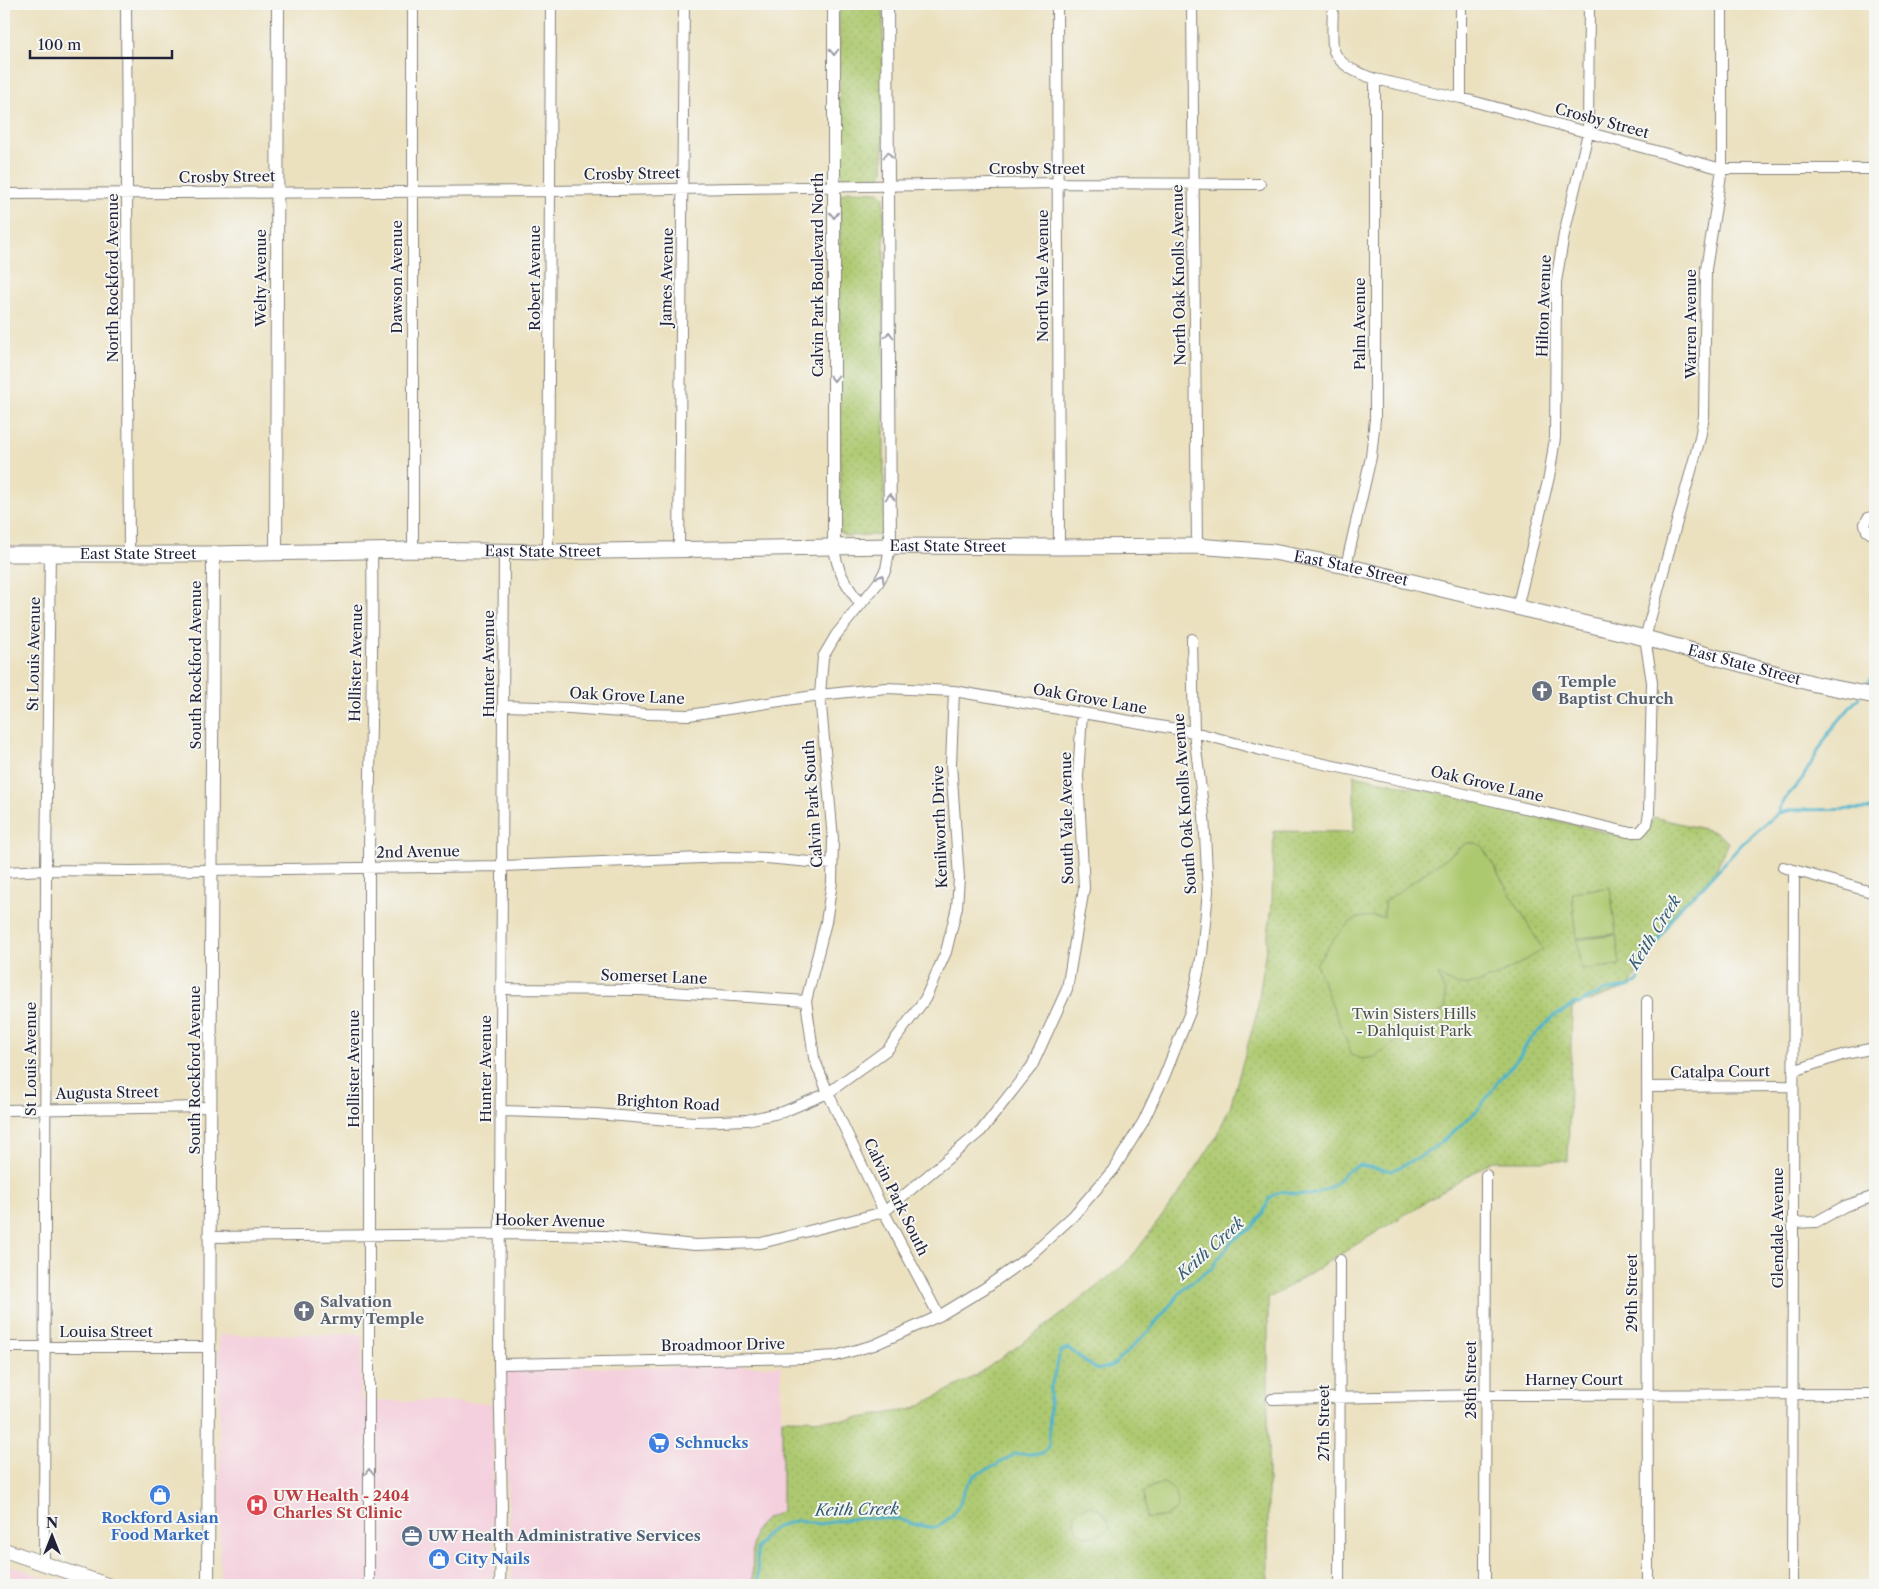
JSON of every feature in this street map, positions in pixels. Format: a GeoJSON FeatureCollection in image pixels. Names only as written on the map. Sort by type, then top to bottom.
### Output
{"type":"FeatureCollection","features":[{"type":"Feature","properties":{"kind":"main road","name":"East State Street"},"geometry":{"type":"LineString","coordinates":[[4,554],[214,554],[413,550],[548,552],[890,546],[1059,548],[1197,546],[1273,552],[1346,566],[1645,638],[1815,684],[1875,696]]}},
{"type":"Feature","properties":{"kind":"main road"},"geometry":{"type":"LineString","coordinates":[[4,1550],[107,1585]]}},
{"type":"Feature","properties":{"kind":"street","name":"North Rockford Avenue"},"geometry":{"type":"LineString","coordinates":[[126,4],[129,553]]}},
{"type":"Feature","properties":{"kind":"street","name":"Welty Avenue"},"geometry":{"type":"LineString","coordinates":[[276,552],[278,4]]}},
{"type":"Feature","properties":{"kind":"street","name":"Dawson Avenue"},"geometry":{"type":"LineString","coordinates":[[413,4],[413,550]]}},
{"type":"Feature","properties":{"kind":"street","name":"Robert Avenue"},"geometry":{"type":"LineString","coordinates":[[548,552],[551,4]]}},
{"type":"Feature","properties":{"kind":"street","name":"James Avenue"},"geometry":{"type":"LineString","coordinates":[[679,550],[684,188],[684,4]]}},
{"type":"Feature","properties":{"kind":"street","name":"Calvin Park Boulevard North"},"geometry":{"type":"LineString","coordinates":[[834,4],[834,547]]}},
{"type":"Feature","properties":{"kind":"street"},"geometry":{"type":"LineString","coordinates":[[887,4],[890,546]]}},
{"type":"Feature","properties":{"kind":"street","name":"North Vale Avenue"},"geometry":{"type":"LineString","coordinates":[[1057,4],[1059,548]]}},
{"type":"Feature","properties":{"kind":"street","name":"North Oak Knolls Avenue"},"geometry":{"type":"LineString","coordinates":[[1192,4],[1197,546]]}},
{"type":"Feature","properties":{"kind":"street","name":"Crosby Street"},"geometry":{"type":"LineString","coordinates":[[1333,4],[1333,50],[1344,64],[1376,79],[1462,98],[1722,169],[1875,169]]}},
{"type":"Feature","properties":{"kind":"street"},"geometry":{"type":"LineString","coordinates":[[1461,4],[1462,98]]}},
{"type":"Feature","properties":{"kind":"street","name":"Hilton Avenue"},"geometry":{"type":"LineString","coordinates":[[1517,608],[1552,464],[1556,423],[1556,299],[1558,266],[1588,133],[1589,4]]}},
{"type":"Feature","properties":{"kind":"street","name":"Warren Avenue"},"geometry":{"type":"LineString","coordinates":[[1645,638],[1700,438],[1704,416],[1706,269],[1722,169],[1722,4]]}},
{"type":"Feature","properties":{"kind":"street","name":"Palm Avenue"},"geometry":{"type":"LineString","coordinates":[[1346,566],[1371,457],[1374,426],[1376,79]]}},
{"type":"Feature","properties":{"kind":"street","name":"Crosby Street"},"geometry":{"type":"LineString","coordinates":[[4,194],[550,191],[1057,183],[1260,184]]}},
{"type":"Feature","properties":{"kind":"street"},"geometry":{"type":"LineString","coordinates":[[1875,516],[1868,518],[1865,524],[1867,531],[1875,536]]}},
{"type":"Feature","properties":{"kind":"street","name":"Calvin Park South"},"geometry":{"type":"LineString","coordinates":[[890,546],[886,569],[878,584],[836,635],[822,657],[820,695],[832,839],[832,882],[826,922],[806,1001],[814,1058],[828,1093],[884,1212],[939,1316]]}},
{"type":"Feature","properties":{"kind":"street"},"geometry":{"type":"LineString","coordinates":[[834,547],[836,564],[841,576],[860,604]]}},
{"type":"Feature","properties":{"kind":"street","name":"Hollister Avenue"},"geometry":{"type":"LineString","coordinates":[[369,1585],[369,868],[373,629],[372,552]]}},
{"type":"Feature","properties":{"kind":"street","name":"Hunter Avenue"},"geometry":{"type":"LineString","coordinates":[[500,1585],[502,1508],[499,1364],[504,552]]}},
{"type":"Feature","properties":{"kind":"street","name":"St Louis Avenue"},"geometry":{"type":"LineString","coordinates":[[44,1564],[46,870],[50,554]]}},
{"type":"Feature","properties":{"kind":"street","name":"South Rockford Avenue"},"geometry":{"type":"LineString","coordinates":[[208,1585],[214,554]]}},
{"type":"Feature","properties":{"kind":"street","name":"Oak Grove Lane"},"geometry":{"type":"LineString","coordinates":[[504,706],[688,715],[820,695],[886,688],[954,691],[1194,732],[1272,753],[1452,791],[1627,832],[1640,832],[1647,824],[1649,813],[1652,682],[1645,638]]}},
{"type":"Feature","properties":{"kind":"street","name":"South Oak Knolls Avenue"},"geometry":{"type":"LineString","coordinates":[[939,1316],[986,1288],[1027,1258],[1073,1216],[1112,1170],[1143,1122],[1164,1077],[1190,1012],[1202,954],[1208,890],[1204,815],[1194,732],[1192,639]]}},
{"type":"Feature","properties":{"kind":"street","name":"Kenilworth Drive"},"geometry":{"type":"LineString","coordinates":[[828,1093],[888,1049],[925,999],[946,952],[957,907],[959,878],[952,764],[954,691]]}},
{"type":"Feature","properties":{"kind":"street","name":"South Vale Avenue"},"geometry":{"type":"LineString","coordinates":[[884,1212],[981,1131],[1032,1066],[1067,989],[1084,888],[1078,778],[1082,713]]}},
{"type":"Feature","properties":{"kind":"street","name":"2nd Avenue"},"geometry":{"type":"LineString","coordinates":[[4,872],[503,866],[727,857],[766,858],[832,864]]}},
{"type":"Feature","properties":{"kind":"street"},"geometry":{"type":"LineString","coordinates":[[1783,868],[1875,893]]}},
{"type":"Feature","properties":{"kind":"street","name":"Glendale Avenue"},"geometry":{"type":"LineString","coordinates":[[1792,1585],[1794,870]]}},
{"type":"Feature","properties":{"kind":"street","name":"Somerset Lane"},"geometry":{"type":"LineString","coordinates":[[501,989],[641,990],[806,1001]]}},
{"type":"Feature","properties":{"kind":"street","name":"29th Street"},"geometry":{"type":"LineString","coordinates":[[1647,1002],[1648,1585]]}},
{"type":"Feature","properties":{"kind":"street"},"geometry":{"type":"LineString","coordinates":[[1793,1071],[1844,1054],[1875,1048]]}},
{"type":"Feature","properties":{"kind":"street","name":"Catalpa Court"},"geometry":{"type":"LineString","coordinates":[[1648,1087],[1793,1086]]}},
{"type":"Feature","properties":{"kind":"street","name":"Brighton Road"},"geometry":{"type":"LineString","coordinates":[[501,1111],[596,1114],[692,1122],[747,1120],[783,1112],[828,1093]]}},
{"type":"Feature","properties":{"kind":"street","name":"Augusta Street"},"geometry":{"type":"LineString","coordinates":[[4,1110],[210,1107]]}},
{"type":"Feature","properties":{"kind":"street","name":"28th Street"},"geometry":{"type":"LineString","coordinates":[[1485,1585],[1486,1175]]}},
{"type":"Feature","properties":{"kind":"street"},"geometry":{"type":"LineString","coordinates":[[1793,1223],[1816,1222],[1845,1206],[1875,1196]]}},
{"type":"Feature","properties":{"kind":"street","name":"Hooker Avenue"},"geometry":{"type":"LineString","coordinates":[[210,1237],[501,1234],[605,1236],[695,1245],[761,1243],[884,1212]]}},
{"type":"Feature","properties":{"kind":"street","name":"27th Street"},"geometry":{"type":"LineString","coordinates":[[1339,1585],[1340,1260]]}},
{"type":"Feature","properties":{"kind":"street","name":"Broadmoor Drive"},"geometry":{"type":"LineString","coordinates":[[499,1364],[835,1356],[874,1345],[939,1316]]}},
{"type":"Feature","properties":{"kind":"street","name":"Louisa Street"},"geometry":{"type":"LineString","coordinates":[[4,1347],[208,1347]]}},
{"type":"Feature","properties":{"kind":"street","name":"Harney Court"},"geometry":{"type":"LineString","coordinates":[[1272,1398],[1486,1395],[1875,1394]]}},
{"type":"Feature","properties":{"kind":"shaded area"},"geometry":{"type":"Polygon","coordinates":[[[362,1334],[361,1400],[493,1403],[493,1585],[221,1585],[219,1335],[362,1334]]]}},
{"type":"Feature","properties":{"kind":"shaded area"},"geometry":{"type":"Polygon","coordinates":[[[781,1366],[782,1509],[757,1527],[753,1541],[753,1585],[509,1585],[512,1569],[507,1478],[505,1375],[508,1370],[512,1368],[781,1366]]]}},
{"type":"Feature","properties":{"kind":"shaded area"},"geometry":{"type":"Polygon","coordinates":[[[4,1563],[64,1585],[4,1585],[4,1563]]]}},
{"type":"Feature","properties":{"kind":"green space"},"geometry":{"type":"Polygon","coordinates":[[[839,4],[883,4],[883,172],[879,178],[846,178],[842,177],[840,173],[839,4]]]}},
{"type":"Feature","properties":{"kind":"green space"},"geometry":{"type":"Polygon","coordinates":[[[849,191],[879,192],[884,197],[884,529],[880,535],[846,536],[840,532],[840,195],[849,191]]]}},
{"type":"Feature","properties":{"kind":"green space","name":"Twin Sisters Hills - Dahlquist Park"},"geometry":{"type":"Polygon","coordinates":[[[1354,775],[1630,838],[1644,836],[1653,817],[1716,832],[1728,842],[1714,874],[1674,914],[1628,987],[1572,1007],[1568,1161],[1492,1161],[1268,1299],[1268,1585],[753,1585],[752,1554],[755,1531],[763,1521],[782,1511],[782,1419],[848,1420],[913,1409],[977,1375],[1053,1321],[1125,1264],[1137,1250],[1183,1188],[1215,1139],[1230,1107],[1257,1012],[1272,905],[1274,831],[1354,832],[1354,775]]]}},
{"type":"Feature","properties":{"kind":"green space"},"geometry":{"type":"Polygon","coordinates":[[[1467,843],[1476,843],[1482,846],[1543,950],[1499,975],[1474,984],[1462,985],[1451,983],[1438,975],[1445,993],[1445,1009],[1374,1057],[1362,1059],[1352,1055],[1316,964],[1336,936],[1349,923],[1363,917],[1384,917],[1384,902],[1467,843]]]}},
{"type":"Feature","properties":{"kind":"green space"},"geometry":{"type":"Polygon","coordinates":[[[1610,887],[1616,934],[1577,938],[1572,892],[1610,887]]]}},
{"type":"Feature","properties":{"kind":"green space"},"geometry":{"type":"Polygon","coordinates":[[[1616,935],[1620,965],[1581,970],[1577,940],[1616,935]]]}},
{"type":"Feature","properties":{"kind":"green space"},"geometry":{"type":"Polygon","coordinates":[[[1163,1483],[1175,1493],[1177,1509],[1167,1516],[1146,1519],[1144,1493],[1151,1487],[1163,1483]]]}},
{"type":"Feature","properties":{"kind":"green space"},"geometry":{"type":"Polygon","coordinates":[[[1086,1506],[1091,1506],[1102,1512],[1110,1528],[1093,1536],[1083,1535],[1078,1532],[1074,1519],[1077,1511],[1086,1506]]]}},
{"type":"Feature","properties":{"kind":"waterway","name":"Keith Creek"},"geometry":{"type":"LineString","coordinates":[[1864,688],[1875,674]]}},
{"type":"Feature","properties":{"kind":"waterway","name":"Keith Creek"},"geometry":{"type":"LineString","coordinates":[[758,1585],[757,1549],[765,1535],[778,1526],[798,1520],[820,1524],[857,1518],[900,1519],[912,1524],[936,1528],[952,1516],[959,1505],[965,1488],[975,1475],[1015,1454],[1043,1454],[1049,1445],[1050,1390],[1061,1351],[1068,1348],[1097,1370],[1112,1366],[1148,1332],[1186,1286],[1211,1269],[1232,1241],[1253,1227],[1263,1213],[1270,1197],[1283,1191],[1312,1195],[1333,1186],[1346,1172],[1359,1165],[1392,1171],[1425,1154],[1448,1137],[1478,1110],[1497,1083],[1520,1056],[1528,1042],[1558,1013],[1561,1013],[1575,1003],[1580,1004],[1603,991],[1628,987],[1638,981],[1670,921],[1743,843],[1778,813],[1783,801],[1802,779],[1830,731],[1859,697]]}},
{"type":"Feature","properties":{"kind":"waterway"},"geometry":{"type":"LineString","coordinates":[[1779,813],[1793,810],[1875,809]]}},
{"type":"Feature","properties":{"kind":"place","name":"Temple Baptist Church"},"geometry":{"type":"Point","coordinates":[1542,691]}},
{"type":"Feature","properties":{"kind":"place","name":"Salvation Army Temple"},"geometry":{"type":"Point","coordinates":[304,1311]}},
{"type":"Feature","properties":{"kind":"place","name":"Schnucks"},"geometry":{"type":"Point","coordinates":[659,1443]}},
{"type":"Feature","properties":{"kind":"place","name":"Rockford Asian Food Market"},"geometry":{"type":"Point","coordinates":[160,1495]}},
{"type":"Feature","properties":{"kind":"place","name":"UW Health - 2404 Charles St Clinic"},"geometry":{"type":"Point","coordinates":[257,1505]}},
{"type":"Feature","properties":{"kind":"place","name":"UW Health Administrative Services"},"geometry":{"type":"Point","coordinates":[412,1536]}},
{"type":"Feature","properties":{"kind":"place","name":"City Nails"},"geometry":{"type":"Point","coordinates":[439,1559]}}]}
